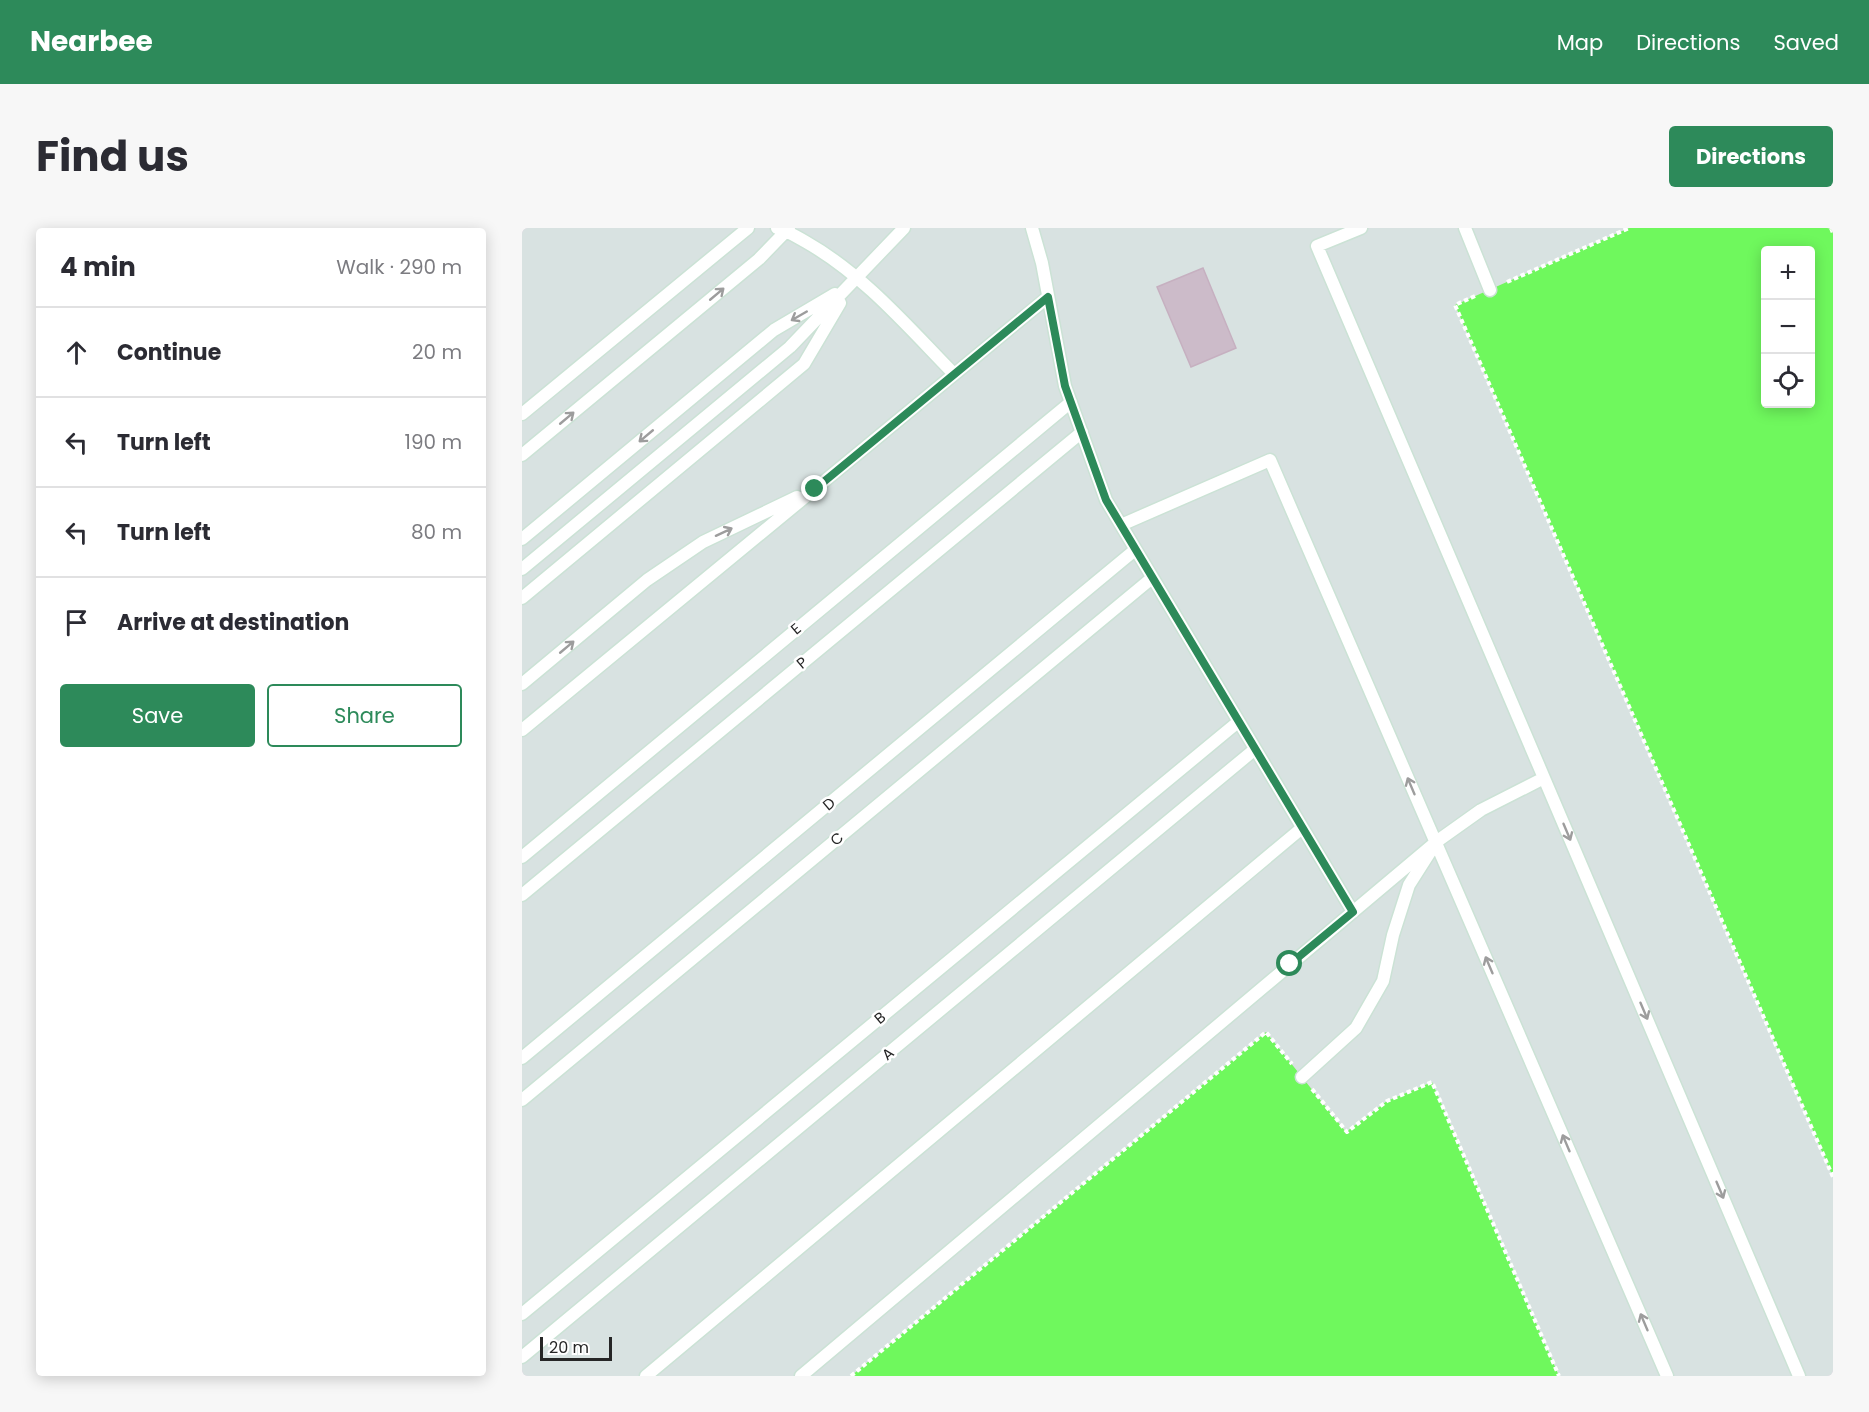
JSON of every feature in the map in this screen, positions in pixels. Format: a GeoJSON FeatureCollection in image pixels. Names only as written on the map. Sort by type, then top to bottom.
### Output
{"type":"FeatureCollection","features":[{"type":"Feature","properties":{"kind":"lane"},"geometry":{"type":"LineString","coordinates":[[522,414],[748,228]]}},
{"type":"Feature","properties":{"kind":"lane"},"geometry":{"type":"LineString","coordinates":[[522,569],[790,347],[904,228]]}},
{"type":"Feature","properties":{"kind":"lane"},"geometry":{"type":"LineString","coordinates":[[1032,228],[1042,263],[1065,386],[1106,500],[1353,912]]}},
{"type":"Feature","properties":{"kind":"lane"},"geometry":{"type":"LineString","coordinates":[[1361,228],[1317,246],[1800,1376]]}},
{"type":"Feature","properties":{"kind":"lane"},"geometry":{"type":"LineString","coordinates":[[1465,228],[1490,290]]}},
{"type":"Feature","properties":{"kind":"lane"},"geometry":{"type":"LineString","coordinates":[[522,455],[759,259],[784,229],[819,249],[954,374]]}},
{"type":"Feature","properties":{"kind":"lane"},"geometry":{"type":"LineString","coordinates":[[522,539],[774,330],[854,282]]}},
{"type":"Feature","properties":{"kind":"lane"},"geometry":{"type":"LineString","coordinates":[[522,598],[804,364],[854,282]]}},
{"type":"Feature","properties":{"kind":"lane"},"geometry":{"type":"LineString","coordinates":[[522,730],[1048,297]]}},
{"type":"Feature","properties":{"kind":"lane","name":"E"},"geometry":{"type":"LineString","coordinates":[[522,857],[1071,402]]}},
{"type":"Feature","properties":{"kind":"lane","name":"P"},"geometry":{"type":"LineString","coordinates":[[522,895],[1082,432]]}},
{"type":"Feature","properties":{"kind":"lane"},"geometry":{"type":"LineString","coordinates":[[1121,525],[1270,460],[1667,1376]]}},
{"type":"Feature","properties":{"kind":"lane"},"geometry":{"type":"LineString","coordinates":[[522,684],[647,580],[703,542],[815,489]]}},
{"type":"Feature","properties":{"kind":"lane","name":"D"},"geometry":{"type":"LineString","coordinates":[[522,1058],[1135,550]]}},
{"type":"Feature","properties":{"kind":"lane","name":"C"},"geometry":{"type":"LineString","coordinates":[[522,1100],[1152,578]]}},
{"type":"Feature","properties":{"kind":"lane","name":"B"},"geometry":{"type":"LineString","coordinates":[[522,1314],[1238,722]]}},
{"type":"Feature","properties":{"kind":"lane","name":"A"},"geometry":{"type":"LineString","coordinates":[[522,1357],[1254,750]]}},
{"type":"Feature","properties":{"kind":"lane"},"geometry":{"type":"LineString","coordinates":[[801,1376],[1436,842],[1481,810],[1544,778]]}},
{"type":"Feature","properties":{"kind":"lane"},"geometry":{"type":"LineString","coordinates":[[646,1376],[1302,828]]}},
{"type":"Feature","properties":{"kind":"lane"},"geometry":{"type":"LineString","coordinates":[[1302,1077],[1356,1028],[1383,981],[1393,935],[1409,885],[1436,842]]}},
{"type":"Feature","properties":{"kind":"path"},"geometry":{"type":"LineString","coordinates":[[1629,228],[1455,305],[1833,1178]]}},
{"type":"Feature","properties":{"kind":"path"},"geometry":{"type":"LineString","coordinates":[[1831,228],[1833,233]]}},
{"type":"Feature","properties":{"kind":"path"},"geometry":{"type":"LineString","coordinates":[[851,1376],[1266,1032],[1347,1132],[1388,1101],[1432,1082],[1559,1376]]}},
{"type":"Feature","properties":{"kind":"shaded area"},"geometry":{"type":"Polygon","coordinates":[[[522,228],[1629,228],[1455,305],[1833,1177],[1833,1376],[1559,1376],[1432,1082],[1387,1101],[1347,1132],[1266,1032],[851,1376],[522,1376],[522,228]]]}},
{"type":"Feature","properties":{"kind":"shaded area"},"geometry":{"type":"Polygon","coordinates":[[[1629,228],[1831,228],[1833,233],[1833,1177],[1455,305],[1629,228]]]}},
{"type":"Feature","properties":{"kind":"shaded area"},"geometry":{"type":"Polygon","coordinates":[[[1266,1032],[1346,1132],[1387,1101],[1432,1082],[1559,1376],[851,1376],[1266,1032]]]}},
{"type":"Feature","properties":{"kind":"building"},"geometry":{"type":"Polygon","coordinates":[[[1203,268],[1236,348],[1191,367],[1157,287],[1203,268]]]}},
{"type":"Feature","properties":{"kind":"route"},"geometry":{"type":"LineString","coordinates":[[815,489],[1048,297],[1065,386],[1106,500],[1353,912],[1290,964]]}}]}
